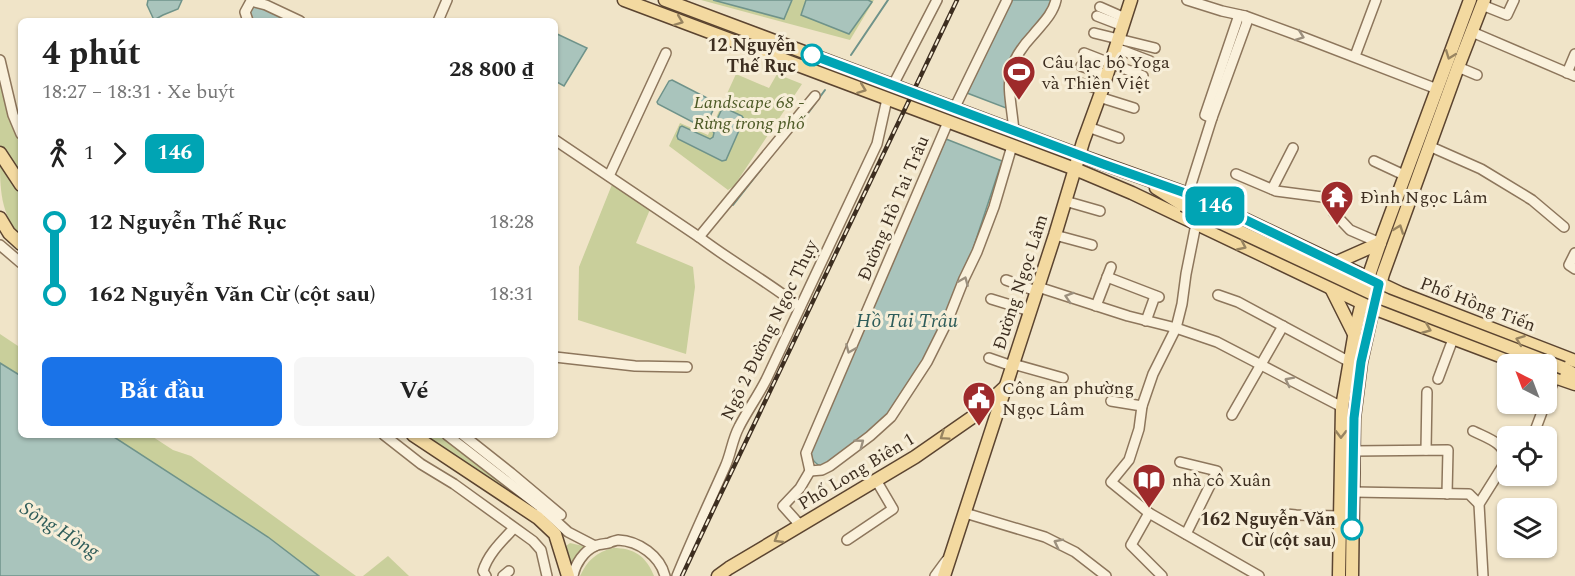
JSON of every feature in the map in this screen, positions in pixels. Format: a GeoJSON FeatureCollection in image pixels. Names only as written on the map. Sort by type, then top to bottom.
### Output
{"type":"FeatureCollection","features":[{"type":"Feature","properties":{"kind":"main road"},"geometry":{"type":"LineString","coordinates":[[624,0],[1075,169],[1132,193],[1367,305],[1497,355]]}},
{"type":"Feature","properties":{"kind":"main road"},"geometry":{"type":"LineString","coordinates":[[665,0],[1138,177],[1386,300],[1560,372],[1575,375]]}},
{"type":"Feature","properties":{"kind":"main road","name":"Đường Ngọc Lâm"},"geometry":{"type":"LineString","coordinates":[[944,576],[1131,0]]}},
{"type":"Feature","properties":{"kind":"main road"},"geometry":{"type":"LineString","coordinates":[[1339,576],[1341,407],[1354,334],[1472,32],[1474,1]]}},
{"type":"Feature","properties":{"kind":"main road"},"geometry":{"type":"LineString","coordinates":[[1374,281],[1380,243],[1404,175],[1474,1]]}},
{"type":"Feature","properties":{"kind":"main road"},"geometry":{"type":"LineString","coordinates":[[0,153],[18,180]]}},
{"type":"Feature","properties":{"kind":"main road"},"geometry":{"type":"LineString","coordinates":[[1132,193],[1186,200]]}},
{"type":"Feature","properties":{"kind":"main road","name":"Phố Hồng Tiến"},"geometry":{"type":"LineString","coordinates":[[1186,200],[1219,207],[1435,308],[1575,361]]}},
{"type":"Feature","properties":{"kind":"main road"},"geometry":{"type":"LineString","coordinates":[[0,218],[9,233],[18,241]]}},
{"type":"Feature","properties":{"kind":"main road"},"geometry":{"type":"LineString","coordinates":[[1335,263],[1380,243]]}},
{"type":"Feature","properties":{"kind":"main road"},"geometry":{"type":"LineString","coordinates":[[1331,288],[1354,334]]}},
{"type":"Feature","properties":{"kind":"main road"},"geometry":{"type":"LineString","coordinates":[[1352,576],[1354,418],[1367,305]]}},
{"type":"Feature","properties":{"kind":"main road"},"geometry":{"type":"LineString","coordinates":[[1560,372],[1575,384]]}},
{"type":"Feature","properties":{"kind":"main road","name":"Phố Long Biên 1"},"geometry":{"type":"LineString","coordinates":[[717,576],[915,457],[974,416],[1005,386]]}},
{"type":"Feature","properties":{"kind":"main road"},"geometry":{"type":"LineString","coordinates":[[974,416],[985,418],[993,424]]}},
{"type":"Feature","properties":{"kind":"main road"},"geometry":{"type":"LineString","coordinates":[[418,438],[541,514],[555,534],[568,576]]}},
{"type":"Feature","properties":{"kind":"street"},"geometry":{"type":"LineString","coordinates":[[247,18],[245,12],[251,0],[266,4],[294,18]]}},
{"type":"Feature","properties":{"kind":"street"},"geometry":{"type":"LineString","coordinates":[[439,18],[447,0]]}},
{"type":"Feature","properties":{"kind":"street"},"geometry":{"type":"LineString","coordinates":[[893,85],[937,0]]}},
{"type":"Feature","properties":{"kind":"street"},"geometry":{"type":"LineString","coordinates":[[954,109],[1006,0]]}},
{"type":"Feature","properties":{"kind":"street"},"geometry":{"type":"LineString","coordinates":[[1014,131],[1009,82],[1012,62],[1046,20],[1056,0]]}},
{"type":"Feature","properties":{"kind":"street"},"geometry":{"type":"LineString","coordinates":[[1187,0],[1242,16],[1355,56],[1437,89]]}},
{"type":"Feature","properties":{"kind":"street"},"geometry":{"type":"LineString","coordinates":[[1355,56],[1376,0]]}},
{"type":"Feature","properties":{"kind":"street"},"geometry":{"type":"LineString","coordinates":[[1474,1],[1507,15],[1514,0]]}},
{"type":"Feature","properties":{"kind":"street"},"geometry":{"type":"LineString","coordinates":[[1098,12],[1124,22]]}},
{"type":"Feature","properties":{"kind":"street"},"geometry":{"type":"LineString","coordinates":[[1186,200],[1212,118],[1247,22],[1242,16]]}},
{"type":"Feature","properties":{"kind":"street"},"geometry":{"type":"LineString","coordinates":[[1472,32],[1571,74],[1575,54]]}},
{"type":"Feature","properties":{"kind":"street"},"geometry":{"type":"LineString","coordinates":[[1094,33],[1150,61]]}},
{"type":"Feature","properties":{"kind":"street"},"geometry":{"type":"LineString","coordinates":[[1117,44],[1155,48]]}},
{"type":"Feature","properties":{"kind":"street"},"geometry":{"type":"LineString","coordinates":[[609,176],[666,53]]}},
{"type":"Feature","properties":{"kind":"street"},"geometry":{"type":"LineString","coordinates":[[1084,53],[1109,69]]}},
{"type":"Feature","properties":{"kind":"street"},"geometry":{"type":"LineString","coordinates":[[0,60],[18,127]]}},
{"type":"Feature","properties":{"kind":"street"},"geometry":{"type":"LineString","coordinates":[[1081,66],[1143,76]]}},
{"type":"Feature","properties":{"kind":"street"},"geometry":{"type":"LineString","coordinates":[[1458,67],[1477,75]]}},
{"type":"Feature","properties":{"kind":"street"},"geometry":{"type":"LineString","coordinates":[[1074,81],[1134,108]]}},
{"type":"Feature","properties":{"kind":"street"},"geometry":{"type":"LineString","coordinates":[[699,237],[815,96]]}},
{"type":"Feature","properties":{"kind":"street","name":"Ngõ 2 Đường Ngọc Thụy"},"geometry":{"type":"LineString","coordinates":[[676,576],[726,464],[734,437],[766,380],[877,144],[887,99]]}},
{"type":"Feature","properties":{"kind":"street","name":"Đường Hồ Tai Trâu"},"geometry":{"type":"LineString","coordinates":[[810,471],[806,453],[948,122]]}},
{"type":"Feature","properties":{"kind":"street"},"geometry":{"type":"LineString","coordinates":[[1088,127],[1119,138]]}},
{"type":"Feature","properties":{"kind":"street"},"geometry":{"type":"LineString","coordinates":[[558,142],[763,280],[800,308]]}},
{"type":"Feature","properties":{"kind":"street"},"geometry":{"type":"LineString","coordinates":[[800,525],[783,506],[800,488],[810,471],[822,470],[830,466],[883,425],[896,410],[927,362],[977,252],[994,207],[1012,146]]}},
{"type":"Feature","properties":{"kind":"street"},"geometry":{"type":"LineString","coordinates":[[1429,146],[1481,169],[1532,200],[1564,227]]}},
{"type":"Feature","properties":{"kind":"street"},"geometry":{"type":"LineString","coordinates":[[1272,189],[1293,148]]}},
{"type":"Feature","properties":{"kind":"street"},"geometry":{"type":"LineString","coordinates":[[1374,161],[1404,175]]}},
{"type":"Feature","properties":{"kind":"street"},"geometry":{"type":"LineString","coordinates":[[1236,174],[1272,189],[1330,198]]}},
{"type":"Feature","properties":{"kind":"street"},"geometry":{"type":"LineString","coordinates":[[1065,201],[1100,211]]}},
{"type":"Feature","properties":{"kind":"street"},"geometry":{"type":"LineString","coordinates":[[1334,213],[1350,230],[1380,243]]}},
{"type":"Feature","properties":{"kind":"street"},"geometry":{"type":"LineString","coordinates":[[1196,224],[1176,327],[1153,374],[1142,406],[1139,429],[1129,460],[1111,482],[1149,513],[1259,576]]}},
{"type":"Feature","properties":{"kind":"street"},"geometry":{"type":"LineString","coordinates":[[1055,235],[1092,245]]}},
{"type":"Feature","properties":{"kind":"street"},"geometry":{"type":"LineString","coordinates":[[0,245],[18,260]]}},
{"type":"Feature","properties":{"kind":"street"},"geometry":{"type":"LineString","coordinates":[[1575,253],[1569,265],[1575,269]]}},
{"type":"Feature","properties":{"kind":"street"},"geometry":{"type":"LineString","coordinates":[[1096,306],[1109,272],[1157,297],[1146,321]]}},
{"type":"Feature","properties":{"kind":"street"},"geometry":{"type":"LineString","coordinates":[[1006,280],[1146,321],[1176,327],[1217,342],[1341,407]]}},
{"type":"Feature","properties":{"kind":"street"},"geometry":{"type":"LineString","coordinates":[[1218,295],[1238,302],[1348,361]]}},
{"type":"Feature","properties":{"kind":"street"},"geometry":{"type":"LineString","coordinates":[[991,299],[1030,311]]}},
{"type":"Feature","properties":{"kind":"street"},"geometry":{"type":"LineString","coordinates":[[1232,414],[1283,326]]}},
{"type":"Feature","properties":{"kind":"street"},"geometry":{"type":"LineString","coordinates":[[1438,379],[1453,339]]}},
{"type":"Feature","properties":{"kind":"street"},"geometry":{"type":"LineString","coordinates":[[558,357],[635,366],[687,367]]}},
{"type":"Feature","properties":{"kind":"street"},"geometry":{"type":"LineString","coordinates":[[989,358],[1063,378]]}},
{"type":"Feature","properties":{"kind":"street"},"geometry":{"type":"LineString","coordinates":[[1426,450],[1428,392]]}},
{"type":"Feature","properties":{"kind":"street"},"geometry":{"type":"LineString","coordinates":[[1111,401],[1142,406]]}},
{"type":"Feature","properties":{"kind":"street"},"geometry":{"type":"LineString","coordinates":[[1473,431],[1500,445],[1506,456],[1506,461],[1479,504],[1483,576]]}},
{"type":"Feature","properties":{"kind":"street"},"geometry":{"type":"LineString","coordinates":[[388,438],[421,464],[454,484],[533,541],[541,550],[547,576]]}},
{"type":"Feature","properties":{"kind":"street"},"geometry":{"type":"LineString","coordinates":[[451,438],[541,514],[595,546]]}},
{"type":"Feature","properties":{"kind":"street"},"geometry":{"type":"LineString","coordinates":[[467,438],[561,515]]}},
{"type":"Feature","properties":{"kind":"street"},"geometry":{"type":"LineString","coordinates":[[1354,451],[1448,450],[1447,494]]}},
{"type":"Feature","properties":{"kind":"street"},"geometry":{"type":"LineString","coordinates":[[1180,462],[1217,471],[1186,534]]}},
{"type":"Feature","properties":{"kind":"street"},"geometry":{"type":"LineString","coordinates":[[847,540],[893,509],[876,480]]}},
{"type":"Feature","properties":{"kind":"street"},"geometry":{"type":"LineString","coordinates":[[1353,492],[1469,494],[1479,504]]}},
{"type":"Feature","properties":{"kind":"street"},"geometry":{"type":"LineString","coordinates":[[965,513],[1045,537],[1075,552],[1106,576]]}},
{"type":"Feature","properties":{"kind":"street"},"geometry":{"type":"LineString","coordinates":[[1149,513],[1131,545],[1162,576]]}},
{"type":"Feature","properties":{"kind":"street"},"geometry":{"type":"LineString","coordinates":[[1286,513],[1340,516]]}},
{"type":"Feature","properties":{"kind":"street"},"geometry":{"type":"LineString","coordinates":[[486,576],[483,572],[485,564],[514,528]]}},
{"type":"Feature","properties":{"kind":"street"},"geometry":{"type":"LineString","coordinates":[[555,534],[568,532]]}},
{"type":"Feature","properties":{"kind":"street"},"geometry":{"type":"LineString","coordinates":[[573,576],[578,562],[587,551],[595,546],[618,540],[642,547],[650,553],[665,576]]}},
{"type":"Feature","properties":{"kind":"street"},"geometry":{"type":"LineString","coordinates":[[935,576],[952,552]]}},
{"type":"Feature","properties":{"kind":"green space"},"geometry":{"type":"Polygon","coordinates":[[[701,0],[874,0],[850,40],[701,0]]]}},
{"type":"Feature","properties":{"kind":"green space"},"geometry":{"type":"Polygon","coordinates":[[[662,7],[668,7],[1002,132],[997,134],[662,9],[662,7]]]}},
{"type":"Feature","properties":{"kind":"green space","name":"Landscape 68 - Rừng trong phố"},"geometry":{"type":"Polygon","coordinates":[[[736,74],[769,88],[777,74],[802,84],[734,186],[728,190],[669,146],[680,123],[708,135],[736,74]]]}},
{"type":"Feature","properties":{"kind":"green space"},"geometry":{"type":"Polygon","coordinates":[[[0,79],[18,136],[18,174],[0,145],[0,79]]]}},
{"type":"Feature","properties":{"kind":"green space"},"geometry":{"type":"Polygon","coordinates":[[[0,159],[18,186],[18,233],[5,210],[1,190],[0,159]]]}},
{"type":"Feature","properties":{"kind":"green space"},"geometry":{"type":"Polygon","coordinates":[[[613,182],[651,207],[636,243],[693,267],[695,287],[686,354],[578,320],[579,267],[613,182]]]}},
{"type":"Feature","properties":{"kind":"green space"},"geometry":{"type":"Polygon","coordinates":[[[0,334],[18,346],[18,374],[0,363],[0,334]]]}},
{"type":"Feature","properties":{"kind":"green space"},"geometry":{"type":"Polygon","coordinates":[[[116,438],[155,438],[173,450],[191,456],[356,576],[319,576],[268,537],[116,438]]]}},
{"type":"Feature","properties":{"kind":"green space"},"geometry":{"type":"Polygon","coordinates":[[[427,438],[447,438],[536,511],[427,438]]]}},
{"type":"Feature","properties":{"kind":"green space"},"geometry":{"type":"Polygon","coordinates":[[[570,543],[583,546],[584,549],[573,563],[566,546],[570,543]]]}},
{"type":"Feature","properties":{"kind":"green space"},"geometry":{"type":"Polygon","coordinates":[[[613,548],[638,554],[647,563],[654,576],[580,576],[593,558],[613,548]]]}},
{"type":"Feature","properties":{"kind":"green space"},"geometry":{"type":"Polygon","coordinates":[[[388,556],[409,576],[363,576],[388,556]]]}},
{"type":"Feature","properties":{"kind":"water"},"geometry":{"type":"Polygon","coordinates":[[[148,0],[182,0],[178,9],[158,18],[153,18],[147,5],[148,0]]]}},
{"type":"Feature","properties":{"kind":"water"},"geometry":{"type":"Polygon","coordinates":[[[713,0],[792,0],[784,19],[713,0]]]}},
{"type":"Feature","properties":{"kind":"water"},"geometry":{"type":"Polygon","coordinates":[[[806,0],[868,0],[872,2],[849,34],[801,15],[806,0]]]}},
{"type":"Feature","properties":{"kind":"water"},"geometry":{"type":"Polygon","coordinates":[[[1012,0],[1052,0],[1049,12],[1007,66],[1006,108],[967,93],[1012,0]]]}},
{"type":"Feature","properties":{"kind":"water"},"geometry":{"type":"Polygon","coordinates":[[[254,4],[286,18],[250,18],[248,11],[254,4]]]}},
{"type":"Feature","properties":{"kind":"water"},"geometry":{"type":"Polygon","coordinates":[[[558,34],[587,48],[564,86],[558,83],[558,34]]]}},
{"type":"Feature","properties":{"kind":"water"},"geometry":{"type":"Polygon","coordinates":[[[672,80],[715,102],[706,125],[702,127],[658,104],[669,81],[672,80]]]}},
{"type":"Feature","properties":{"kind":"water"},"geometry":{"type":"Polygon","coordinates":[[[725,108],[744,119],[726,160],[722,161],[678,139],[677,136],[682,126],[710,139],[713,137],[712,130],[721,111],[725,108]]]}},
{"type":"Feature","properties":{"kind":"water","name":"Hồ Tai Trâu"},"geometry":{"type":"Polygon","coordinates":[[[946,139],[1002,161],[967,267],[939,335],[891,413],[840,457],[820,466],[812,459],[811,449],[946,139]]]}},
{"type":"Feature","properties":{"kind":"water","name":"Sông Hồng"},"geometry":{"type":"Polygon","coordinates":[[[0,363],[18,374],[18,438],[116,438],[268,537],[319,576],[0,576],[0,363]]]}},
{"type":"Feature","properties":{"kind":"waterway"},"geometry":{"type":"LineString","coordinates":[[851,55],[888,0]]}},
{"type":"Feature","properties":{"kind":"waterway"},"geometry":{"type":"LineString","coordinates":[[799,123],[825,90]]}},
{"type":"Feature","properties":{"kind":"waterway"},"geometry":{"type":"LineString","coordinates":[[733,205],[776,150]]}},
{"type":"Feature","properties":{"kind":"railway"},"geometry":{"type":"LineString","coordinates":[[682,576],[957,0]]}},
{"type":"Feature","properties":{"kind":"bus line","name":"146"},"geometry":{"type":"LineString","coordinates":[[812,55],[1188,194],[1379,284],[1361,362],[1354,418],[1352,529]]}},
{"type":"Feature","properties":{"kind":"place","name":"12 Nguyễn Thế Rục"},"geometry":{"type":"Point","coordinates":[812,55]}},
{"type":"Feature","properties":{"kind":"place","name":"Câu lạc bộ Yoga và Thiền Việt"},"geometry":{"type":"Point","coordinates":[1019,101]}},
{"type":"Feature","properties":{"kind":"place","name":"Đình Ngọc Lâm"},"geometry":{"type":"Point","coordinates":[1337,226]}},
{"type":"Feature","properties":{"kind":"place","name":"Công an phường Ngọc Lâm"},"geometry":{"type":"Point","coordinates":[979,427]}},
{"type":"Feature","properties":{"kind":"place","name":"nhà cô Xuân"},"geometry":{"type":"Point","coordinates":[1149,509]}},
{"type":"Feature","properties":{"kind":"place","name":"162 Nguyễn Văn Cừ (cột sau)"},"geometry":{"type":"Point","coordinates":[1352,529]}}]}
